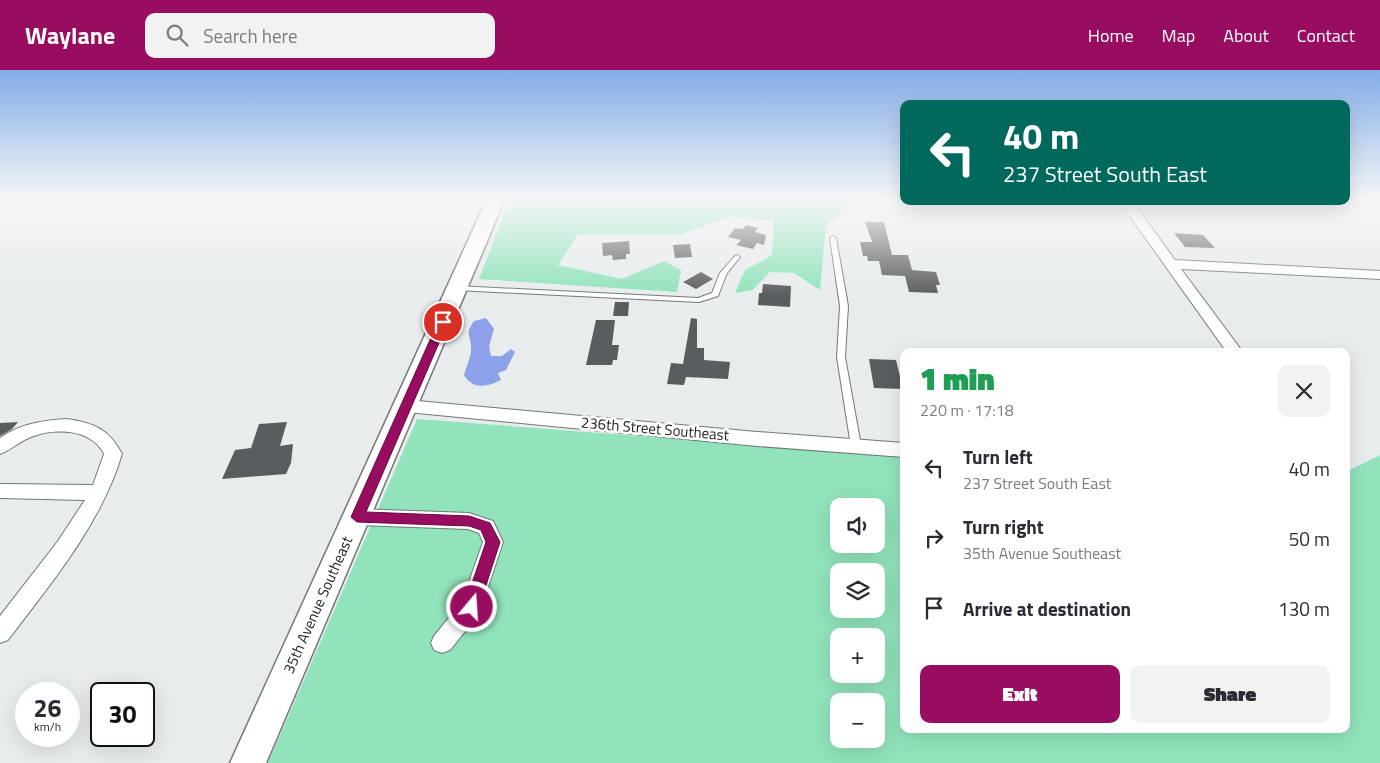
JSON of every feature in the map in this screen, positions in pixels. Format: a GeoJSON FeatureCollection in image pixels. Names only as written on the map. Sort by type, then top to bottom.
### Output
{"type":"FeatureCollection","features":[{"type":"Feature","properties":{"kind":"street","name":"35th Avenue Southeast"},"geometry":{"type":"LineString","coordinates":[[248,763],[407,406],[482,231]]}},
{"type":"Feature","properties":{"kind":"street"},"geometry":{"type":"LineString","coordinates":[[1147,231],[1232,348]]}},
{"type":"Feature","properties":{"kind":"street"},"geometry":{"type":"LineString","coordinates":[[1171,264],[1380,275]]}},
{"type":"Feature","properties":{"kind":"street","name":"236th Street Southeast"},"geometry":{"type":"LineString","coordinates":[[407,406],[757,439],[900,450]]}},
{"type":"Feature","properties":{"kind":"street"},"geometry":{"type":"LineString","coordinates":[[0,447],[10,437],[40,428],[59,426],[89,431],[105,441],[113,454],[100,492],[65,547],[0,632]]}},
{"type":"Feature","properties":{"kind":"street"},"geometry":{"type":"LineString","coordinates":[[0,491],[21,493],[100,492]]}},
{"type":"Feature","properties":{"kind":"street"},"geometry":{"type":"LineString","coordinates":[[357,517],[469,521],[486,526],[493,542],[472,607],[442,643]]}},
{"type":"Feature","properties":{"kind":"lane"},"geometry":{"type":"LineString","coordinates":[[833,238],[844,306],[841,357],[856,446]]}},
{"type":"Feature","properties":{"kind":"lane"},"geometry":{"type":"LineString","coordinates":[[458,288],[700,300],[715,294],[724,274],[737,257]]}},
{"type":"Feature","properties":{"kind":"green space"},"geometry":{"type":"Polygon","coordinates":[[[497,231],[689,231],[681,234],[578,234],[558,265],[622,279],[664,261],[681,270],[677,292],[479,279],[497,231]]]}},
{"type":"Feature","properties":{"kind":"green space"},"geometry":{"type":"Polygon","coordinates":[[[773,231],[825,231],[820,290],[794,273],[770,272],[752,290],[735,293],[745,270],[772,255],[773,231]]]}},
{"type":"Feature","properties":{"kind":"green space"},"geometry":{"type":"Polygon","coordinates":[[[417,419],[757,445],[900,450],[900,733],[1350,733],[1350,470],[1380,455],[1380,763],[268,763],[417,419]]]}},
{"type":"Feature","properties":{"kind":"water"},"geometry":{"type":"Polygon","coordinates":[[[486,318],[494,329],[489,346],[491,356],[502,356],[511,349],[515,352],[506,370],[498,373],[501,380],[481,386],[472,383],[464,375],[471,350],[470,329],[474,321],[486,318]]]}},
{"type":"Feature","properties":{"kind":"building"},"geometry":{"type":"Polygon","coordinates":[[[732,231],[755,231],[766,235],[764,245],[757,243],[753,249],[736,245],[741,240],[728,237],[732,231]]]}},
{"type":"Feature","properties":{"kind":"building"},"geometry":{"type":"Polygon","coordinates":[[[868,231],[886,231],[892,255],[908,255],[912,270],[936,272],[940,285],[936,285],[938,293],[909,292],[905,276],[882,275],[879,261],[868,261],[867,256],[863,256],[860,242],[872,242],[868,231]]]}},
{"type":"Feature","properties":{"kind":"building"},"geometry":{"type":"Polygon","coordinates":[[[1174,233],[1203,235],[1215,248],[1185,247],[1174,233]]]}},
{"type":"Feature","properties":{"kind":"building"},"geometry":{"type":"Polygon","coordinates":[[[629,241],[630,254],[626,254],[626,259],[613,260],[612,255],[603,256],[602,243],[629,241]]]}},
{"type":"Feature","properties":{"kind":"building"},"geometry":{"type":"Polygon","coordinates":[[[690,244],[692,257],[675,258],[673,245],[690,244]]]}},
{"type":"Feature","properties":{"kind":"building"},"geometry":{"type":"Polygon","coordinates":[[[701,272],[713,279],[696,289],[683,282],[701,272]]]}},
{"type":"Feature","properties":{"kind":"building"},"geometry":{"type":"Polygon","coordinates":[[[763,284],[791,286],[790,307],[758,305],[759,293],[762,293],[763,284]]]}},
{"type":"Feature","properties":{"kind":"building"},"geometry":{"type":"Polygon","coordinates":[[[615,302],[629,302],[628,316],[613,316],[615,302]]]}},
{"type":"Feature","properties":{"kind":"building"},"geometry":{"type":"Polygon","coordinates":[[[691,318],[697,319],[697,348],[704,348],[704,360],[730,362],[728,379],[686,377],[684,385],[667,384],[671,363],[683,364],[691,318]]]}},
{"type":"Feature","properties":{"kind":"building"},"geometry":{"type":"Polygon","coordinates":[[[596,320],[615,320],[612,345],[619,345],[617,360],[613,360],[612,365],[586,365],[596,320]]]}},
{"type":"Feature","properties":{"kind":"building"},"geometry":{"type":"Polygon","coordinates":[[[869,359],[896,360],[900,377],[900,389],[874,388],[869,359]]]}},
{"type":"Feature","properties":{"kind":"building"},"geometry":{"type":"Polygon","coordinates":[[[18,422],[12,429],[0,436],[0,423],[18,422]]]}},
{"type":"Feature","properties":{"kind":"building"},"geometry":{"type":"Polygon","coordinates":[[[287,422],[280,446],[293,444],[291,463],[286,474],[222,479],[235,450],[251,448],[259,424],[287,422]]]}},
{"type":"Feature","properties":{"kind":"route"},"geometry":{"type":"LineString","coordinates":[[443,322],[357,517],[469,521],[486,526],[493,542],[472,607]]}}]}
